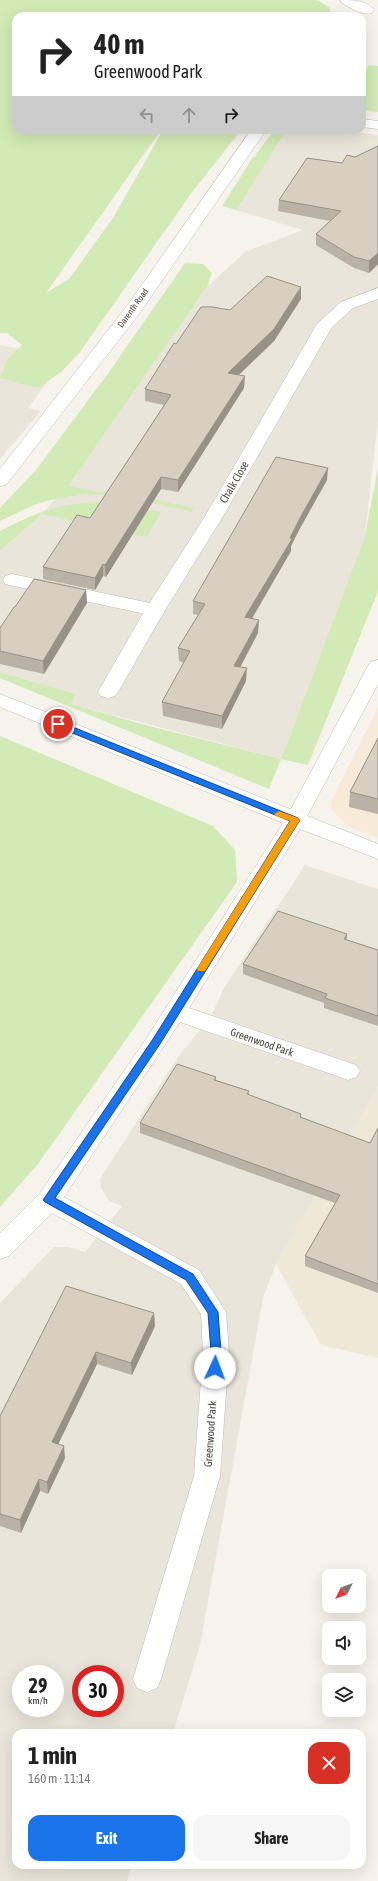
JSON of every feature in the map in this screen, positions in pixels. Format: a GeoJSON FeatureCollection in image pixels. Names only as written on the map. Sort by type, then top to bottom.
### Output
{"type":"FeatureCollection","features":[{"type":"Feature","properties":{"kind":"street"},"geometry":{"type":"LineString","coordinates":[[347,0],[369,10]]}},
{"type":"Feature","properties":{"kind":"street"},"geometry":{"type":"LineString","coordinates":[[366,123],[378,124]]}},
{"type":"Feature","properties":{"kind":"street","name":"Darenth Road"},"geometry":{"type":"LineString","coordinates":[[0,481],[133,310],[256,134]]}},
{"type":"Feature","properties":{"kind":"street","name":"Chalk Close"},"geometry":{"type":"LineString","coordinates":[[108,692],[155,610],[213,518],[325,324],[347,305],[378,293]]}},
{"type":"Feature","properties":{"kind":"street"},"geometry":{"type":"LineString","coordinates":[[12,580],[155,610]]}},
{"type":"Feature","properties":{"kind":"street"},"geometry":{"type":"LineString","coordinates":[[0,1249],[48,1200],[175,1012],[295,820],[378,666]]}},
{"type":"Feature","properties":{"kind":"street"},"geometry":{"type":"LineString","coordinates":[[0,700],[295,820],[378,852]]}},
{"type":"Feature","properties":{"kind":"street","name":"Greenwood Park"},"geometry":{"type":"LineString","coordinates":[[175,1012],[348,1071]]}},
{"type":"Feature","properties":{"kind":"street","name":"Greenwood Park"},"geometry":{"type":"LineString","coordinates":[[48,1200],[190,1277],[213,1312],[216,1352],[207,1476],[147,1679]]}},
{"type":"Feature","properties":{"kind":"shaded area"},"geometry":{"type":"Polygon","coordinates":[[[366,133],[378,135],[378,420],[365,536],[281,759],[71,704],[76,694],[0,672],[0,551],[42,514],[70,483],[207,287],[245,252],[303,230],[236,210],[284,134],[366,133]]]}},
{"type":"Feature","properties":{"kind":"shaded area"},"geometry":{"type":"Polygon","coordinates":[[[0,345],[66,357],[28,408],[41,411],[0,459],[0,345]]]}},
{"type":"Feature","properties":{"kind":"shaded area"},"geometry":{"type":"Polygon","coordinates":[[[378,707],[378,838],[352,828],[346,824],[331,809],[331,802],[378,707]]]}},
{"type":"Feature","properties":{"kind":"shaded area"},"geometry":{"type":"Polygon","coordinates":[[[305,865],[378,889],[378,1087],[276,1264],[263,1298],[200,1645],[174,1729],[12,1729],[12,1869],[131,1869],[127,1881],[0,1881],[0,1303],[54,1247],[68,1247],[85,1252],[122,1206],[110,1201],[105,1195],[101,1188],[100,1179],[180,1054],[206,1023],[225,986],[305,865]]]}},
{"type":"Feature","properties":{"kind":"shaded area"},"geometry":{"type":"Polygon","coordinates":[[[378,1087],[378,1358],[321,1345],[276,1264],[378,1087]]]}},
{"type":"Feature","properties":{"kind":"green space"},"geometry":{"type":"Polygon","coordinates":[[[0,0],[317,0],[330,8],[330,12],[12,12],[12,134],[158,134],[46,293],[69,279],[113,218],[161,134],[238,134],[190,195],[80,352],[61,372],[38,388],[0,378],[8,358],[22,345],[7,333],[0,333],[0,0]]]}},
{"type":"Feature","properties":{"kind":"green space"},"geometry":{"type":"Polygon","coordinates":[[[370,65],[378,66],[378,112],[366,110],[366,69],[370,65]]]}},
{"type":"Feature","properties":{"kind":"green space"},"geometry":{"type":"Polygon","coordinates":[[[272,134],[284,134],[236,210],[222,206],[253,157],[257,156],[255,155],[272,134]]]}},
{"type":"Feature","properties":{"kind":"green space"},"geometry":{"type":"Polygon","coordinates":[[[185,263],[203,264],[212,273],[207,287],[68,486],[103,493],[107,489],[194,508],[192,511],[110,495],[85,494],[50,500],[34,505],[0,521],[0,508],[37,469],[109,372],[185,263]]]}},
{"type":"Feature","properties":{"kind":"green space"},"geometry":{"type":"Polygon","coordinates":[[[378,467],[378,591],[308,765],[281,759],[365,536],[378,467]]]}},
{"type":"Feature","properties":{"kind":"green space"},"geometry":{"type":"Polygon","coordinates":[[[92,502],[108,502],[161,512],[147,537],[42,514],[0,551],[0,531],[28,518],[64,506],[92,502]]]}},
{"type":"Feature","properties":{"kind":"green space"},"geometry":{"type":"Polygon","coordinates":[[[0,672],[76,694],[71,704],[149,726],[281,759],[269,789],[0,678],[0,672]]]}},
{"type":"Feature","properties":{"kind":"green space"},"geometry":{"type":"Polygon","coordinates":[[[0,736],[213,826],[235,850],[237,882],[38,1164],[0,1207],[0,736]]]}},
{"type":"Feature","properties":{"kind":"building"},"geometry":{"type":"Polygon","coordinates":[[[378,146],[378,253],[369,261],[354,257],[316,234],[341,211],[279,200],[307,158],[342,163],[347,155],[355,157],[378,146]]]}},
{"type":"Feature","properties":{"kind":"building"},"geometry":{"type":"Polygon","coordinates":[[[267,276],[301,287],[274,329],[228,373],[245,376],[178,480],[161,477],[105,565],[103,564],[95,578],[43,567],[77,515],[90,518],[171,395],[145,389],[174,343],[176,344],[201,307],[213,307],[230,310],[267,276]]]}},
{"type":"Feature","properties":{"kind":"building"},"geometry":{"type":"Polygon","coordinates":[[[276,457],[328,468],[300,518],[290,538],[292,539],[245,617],[259,620],[234,666],[247,668],[222,716],[162,702],[190,651],[178,648],[205,604],[193,601],[276,457]]]}},
{"type":"Feature","properties":{"kind":"building"},"geometry":{"type":"Polygon","coordinates":[[[34,579],[86,590],[43,661],[0,651],[0,628],[34,579]]]}},
{"type":"Feature","properties":{"kind":"building"},"geometry":{"type":"Polygon","coordinates":[[[378,738],[378,799],[350,792],[378,738]]]}},
{"type":"Feature","properties":{"kind":"building"},"geometry":{"type":"Polygon","coordinates":[[[278,911],[347,934],[344,939],[378,950],[378,1016],[325,998],[327,994],[243,964],[278,911]]]}},
{"type":"Feature","properties":{"kind":"building"},"geometry":{"type":"Polygon","coordinates":[[[177,1064],[216,1077],[214,1080],[249,1091],[247,1094],[301,1114],[300,1117],[370,1143],[378,1128],[378,1284],[305,1256],[340,1195],[140,1123],[177,1064]]]}},
{"type":"Feature","properties":{"kind":"building"},"geometry":{"type":"Polygon","coordinates":[[[66,1286],[154,1313],[131,1363],[96,1352],[52,1442],[64,1446],[47,1482],[39,1479],[20,1520],[0,1514],[0,1416],[66,1286]]]}},
{"type":"Feature","properties":{"kind":"slow traffic"},"geometry":{"type":"LineString","coordinates":[[202,969],[295,820],[279,814]]}},
{"type":"Feature","properties":{"kind":"route"},"geometry":{"type":"LineString","coordinates":[[58,724],[295,820],[156,1042],[48,1200],[190,1277],[213,1312],[216,1352],[215,1368]]}}]}
